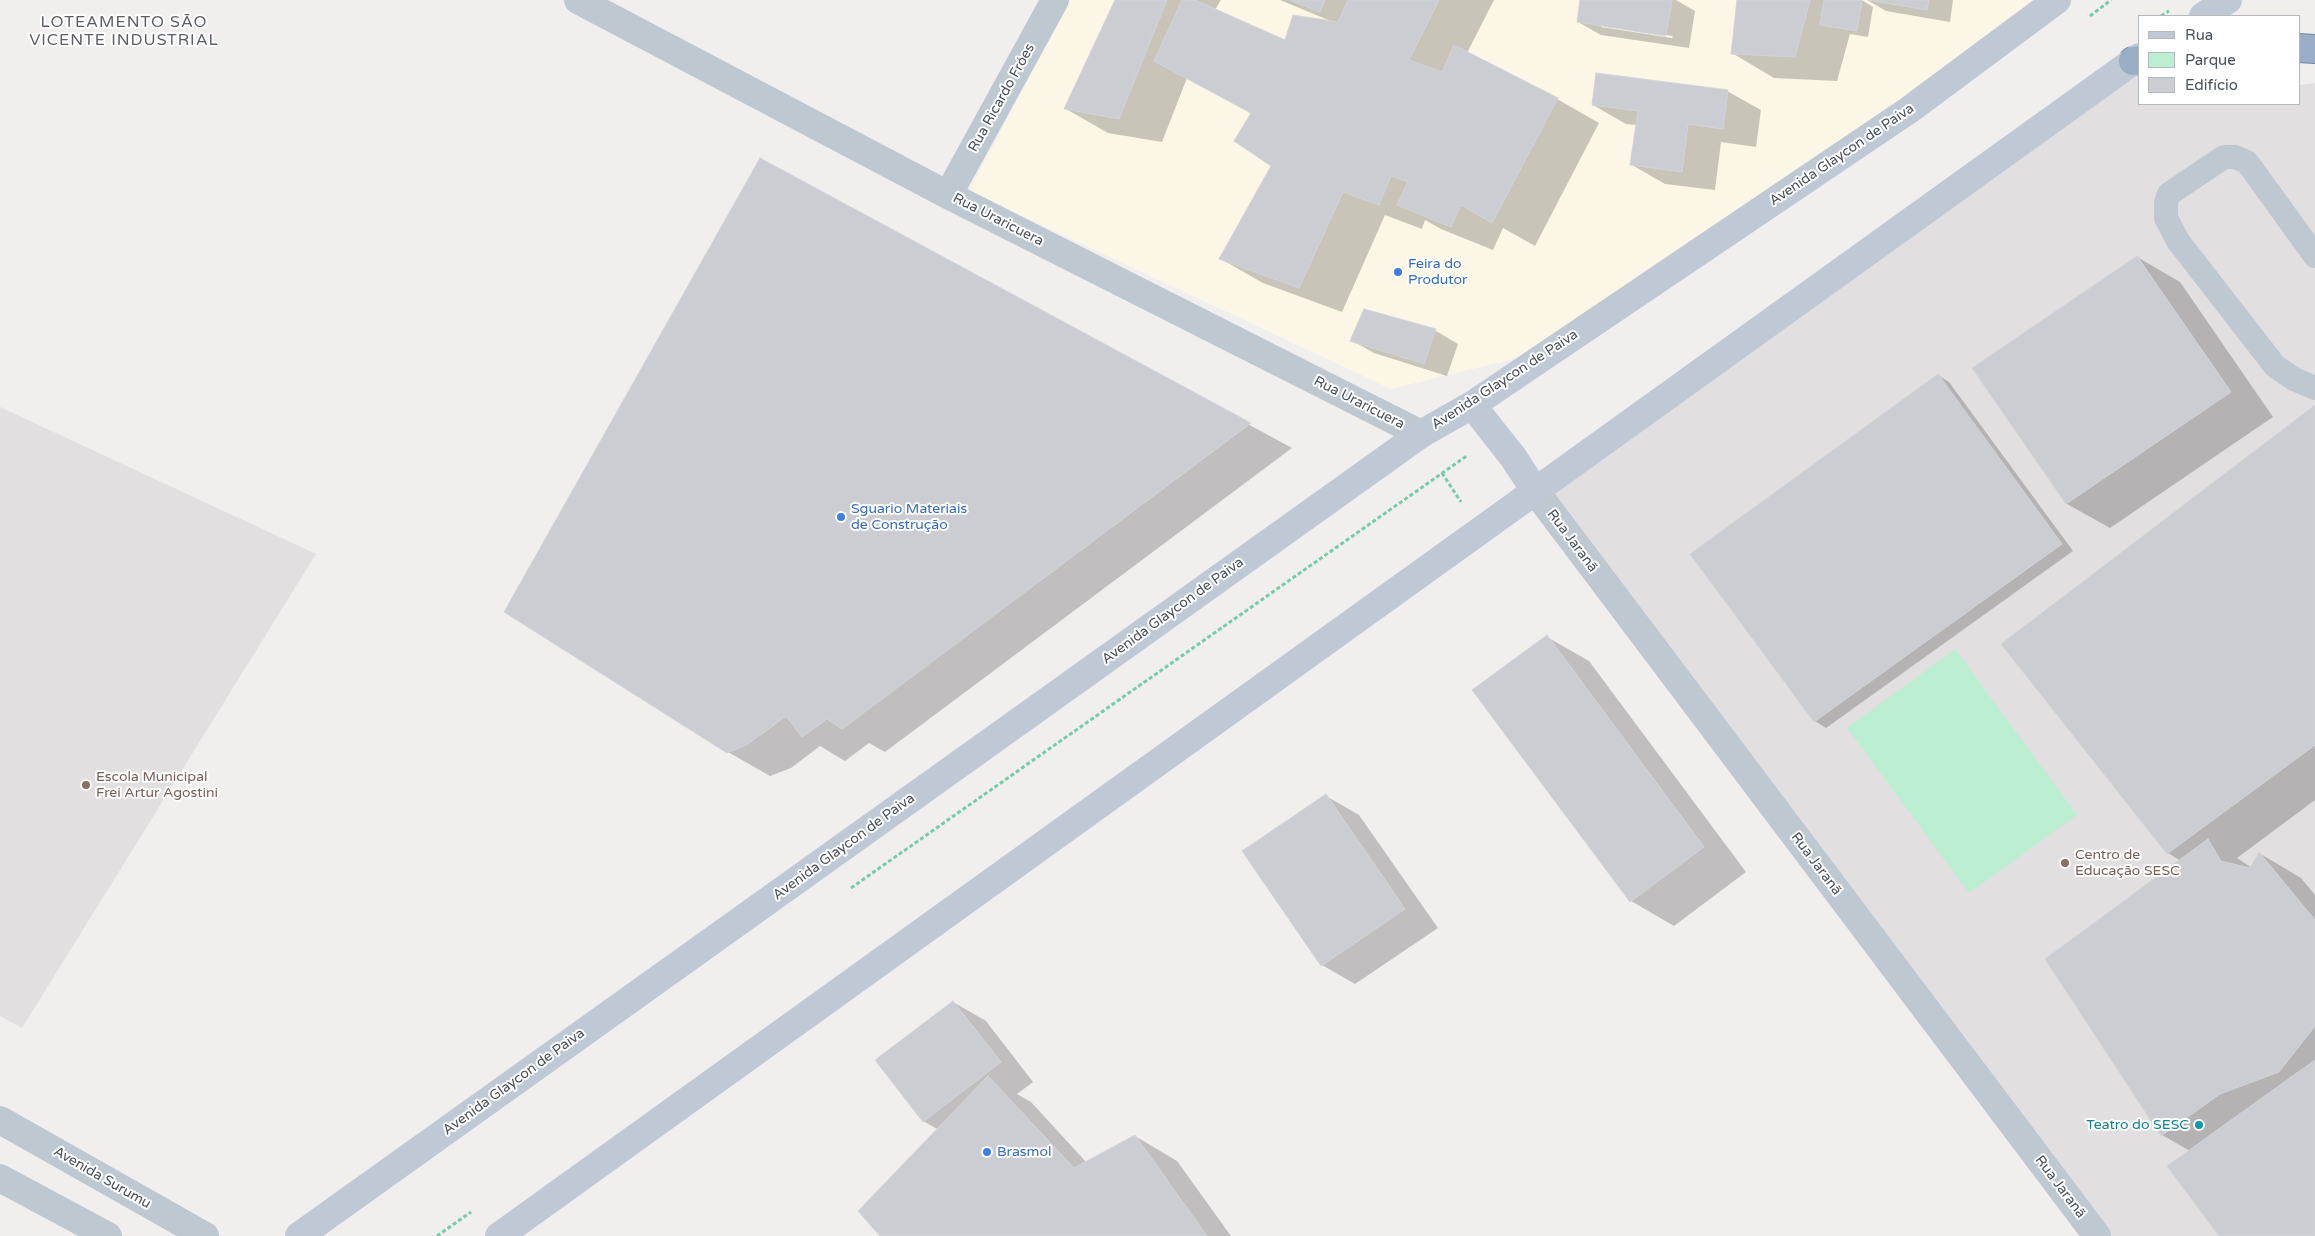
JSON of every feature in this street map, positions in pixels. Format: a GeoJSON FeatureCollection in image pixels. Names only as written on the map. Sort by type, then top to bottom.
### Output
{"type":"FeatureCollection","features":[{"type":"Feature","properties":{"kind":"highway"},"geometry":{"type":"LineString","coordinates":[[2300,48],[2315,49]]}},
{"type":"Feature","properties":{"kind":"main road","name":"Avenida Glaycon de Paiva"},"geometry":{"type":"LineString","coordinates":[[298,1236],[1421,434],[1472,405],[1909,110],[2057,0]]}},
{"type":"Feature","properties":{"kind":"main road"},"geometry":{"type":"LineString","coordinates":[[2205,15],[2228,0]]}},
{"type":"Feature","properties":{"kind":"main road"},"geometry":{"type":"LineString","coordinates":[[499,1236],[2137,59]]}},
{"type":"Feature","properties":{"kind":"main road"},"geometry":{"type":"LineString","coordinates":[[1472,405],[1496,434],[1536,492]]}},
{"type":"Feature","properties":{"kind":"street","name":"Rua Uraricuera"},"geometry":{"type":"LineString","coordinates":[[578,0],[948,195],[1421,434]]}},
{"type":"Feature","properties":{"kind":"street","name":"Rua Ricardo Fróes"},"geometry":{"type":"LineString","coordinates":[[948,195],[1055,0]]}},
{"type":"Feature","properties":{"kind":"street","name":"Rua Jaranã"},"geometry":{"type":"LineString","coordinates":[[1536,492],[2097,1236]]}},
{"type":"Feature","properties":{"kind":"street","name":"Avenida Surumu"},"geometry":{"type":"LineString","coordinates":[[0,1120],[205,1236]]}},
{"type":"Feature","properties":{"kind":"street"},"geometry":{"type":"LineString","coordinates":[[0,1178],[108,1236]]}},
{"type":"Feature","properties":{"kind":"lane"},"geometry":{"type":"LineString","coordinates":[[2315,256],[2247,162],[2235,157],[2224,157],[2169,194],[2166,202],[2166,218],[2178,241],[2275,366],[2294,379],[2315,388]]}},
{"type":"Feature","properties":{"kind":"path"},"geometry":{"type":"LineString","coordinates":[[2087,17],[2112,0]]}},
{"type":"Feature","properties":{"kind":"path"},"geometry":{"type":"LineString","coordinates":[[846,892],[1496,434]]}},
{"type":"Feature","properties":{"kind":"path"},"geometry":{"type":"LineString","coordinates":[[1442,473],[1465,507]]}},
{"type":"Feature","properties":{"kind":"shaded area","name":"Feira do Produtor"},"geometry":{"type":"Polygon","coordinates":[[[1070,0],[2046,0],[1538,353],[1391,389],[969,191],[1070,0]]]}},
{"type":"Feature","properties":{"kind":"shaded area","name":"Centro de Educação SESC"},"geometry":{"type":"Polygon","coordinates":[[[2138,69],[2138,105],[2300,105],[2300,85],[2315,83],[2315,1236],[2092,1236],[1539,490],[2138,69]]]}},
{"type":"Feature","properties":{"kind":"shaded area","name":"Escola Municipal Frei Artur Agostini"},"geometry":{"type":"Polygon","coordinates":[[[0,407],[316,554],[22,1028],[0,1016],[0,407]]]}},
{"type":"Feature","properties":{"kind":"green space"},"geometry":{"type":"Polygon","coordinates":[[[1955,649],[2077,815],[1969,893],[1847,728],[1955,649]]]}},
{"type":"Feature","properties":{"kind":"building"},"geometry":{"type":"Polygon","coordinates":[[[1115,0],[1167,0],[1119,119],[1064,109],[1115,0]]]}},
{"type":"Feature","properties":{"kind":"building"},"geometry":{"type":"Polygon","coordinates":[[[1182,0],[1195,0],[1285,40],[1293,15],[1338,22],[1348,0],[1439,0],[1409,60],[1442,72],[1454,45],[1558,98],[1492,223],[1461,205],[1451,227],[1397,205],[1408,182],[1391,176],[1379,205],[1343,192],[1299,288],[1219,259],[1271,166],[1234,141],[1251,113],[1154,61],[1182,0]]]}},
{"type":"Feature","properties":{"kind":"building"},"geometry":{"type":"Polygon","coordinates":[[[1290,0],[1325,0],[1320,12],[1290,0]]]}},
{"type":"Feature","properties":{"kind":"building"},"geometry":{"type":"Polygon","coordinates":[[[1580,0],[1672,0],[1666,36],[1577,22],[1580,0]]]}},
{"type":"Feature","properties":{"kind":"building"},"geometry":{"type":"Polygon","coordinates":[[[1737,0],[1810,0],[1795,57],[1731,54],[1737,0]]]}},
{"type":"Feature","properties":{"kind":"building"},"geometry":{"type":"Polygon","coordinates":[[[1824,0],[1862,0],[1857,31],[1820,25],[1824,0]]]}},
{"type":"Feature","properties":{"kind":"building"},"geometry":{"type":"Polygon","coordinates":[[[1868,0],[1929,0],[1927,10],[1868,0]]]}},
{"type":"Feature","properties":{"kind":"building"},"geometry":{"type":"Polygon","coordinates":[[[1596,73],[1728,90],[1723,129],[1688,124],[1682,172],[1630,165],[1638,111],[1592,105],[1596,73]]]}},
{"type":"Feature","properties":{"kind":"building","name":"Sguario Materiais de Construção"},"geometry":{"type":"Polygon","coordinates":[[[760,158],[1251,423],[842,729],[827,719],[802,737],[786,716],[748,744],[727,753],[504,612],[760,158]]]}},
{"type":"Feature","properties":{"kind":"building"},"geometry":{"type":"Polygon","coordinates":[[[2137,256],[2231,392],[2066,504],[1972,368],[2137,256]]]}},
{"type":"Feature","properties":{"kind":"building"},"geometry":{"type":"Polygon","coordinates":[[[1364,309],[1436,329],[1424,364],[1350,341],[1364,309]]]}},
{"type":"Feature","properties":{"kind":"building"},"geometry":{"type":"Polygon","coordinates":[[[1938,374],[2062,544],[1814,722],[1690,554],[1938,374]]]}},
{"type":"Feature","properties":{"kind":"building"},"geometry":{"type":"Polygon","coordinates":[[[2315,405],[2315,745],[2167,854],[2001,644],[2315,405]]]}},
{"type":"Feature","properties":{"kind":"building"},"geometry":{"type":"Polygon","coordinates":[[[1547,635],[1704,847],[1630,902],[1472,690],[1547,635]]]}},
{"type":"Feature","properties":{"kind":"building"},"geometry":{"type":"Polygon","coordinates":[[[1326,794],[1405,909],[1321,966],[1242,851],[1326,794]]]}},
{"type":"Feature","properties":{"kind":"building"},"geometry":{"type":"Polygon","coordinates":[[[2208,839],[2221,861],[2250,868],[2259,852],[2315,920],[2315,1026],[2279,1072],[2220,1094],[2161,1136],[2045,959],[2208,839]]]}},
{"type":"Feature","properties":{"kind":"building"},"geometry":{"type":"Polygon","coordinates":[[[953,1001],[1001,1062],[923,1122],[875,1060],[953,1001]]]}},
{"type":"Feature","properties":{"kind":"building"},"geometry":{"type":"Polygon","coordinates":[[[2315,1060],[2315,1236],[2219,1236],[2167,1166],[2315,1060]]]}},
{"type":"Feature","properties":{"kind":"building","name":"Brasmol"},"geometry":{"type":"Polygon","coordinates":[[[988,1076],[1074,1168],[1135,1135],[1207,1236],[880,1236],[858,1211],[988,1076]]]}},
{"type":"Feature","properties":{"kind":"place","name":"Feira do Produtor"},"geometry":{"type":"Point","coordinates":[1398,272]}},
{"type":"Feature","properties":{"kind":"place","name":"Sguario Materiais de Construção"},"geometry":{"type":"Point","coordinates":[841,517]}},
{"type":"Feature","properties":{"kind":"place","name":"Escola Municipal Frei Artur Agostini"},"geometry":{"type":"Point","coordinates":[86,785]}},
{"type":"Feature","properties":{"kind":"place","name":"Centro de Educação SESC"},"geometry":{"type":"Point","coordinates":[2065,863]}},
{"type":"Feature","properties":{"kind":"place","name":"Teatro do SESC"},"geometry":{"type":"Point","coordinates":[2199,1125]}},
{"type":"Feature","properties":{"kind":"place","name":"Brasmol"},"geometry":{"type":"Point","coordinates":[987,1152]}},
{"type":"Feature","properties":{"kind":"district","name":"LOTEAMENTO SÃO VICENTE INDUSTRIAL"},"geometry":{"type":"Point","coordinates":[124,32]}}]}
